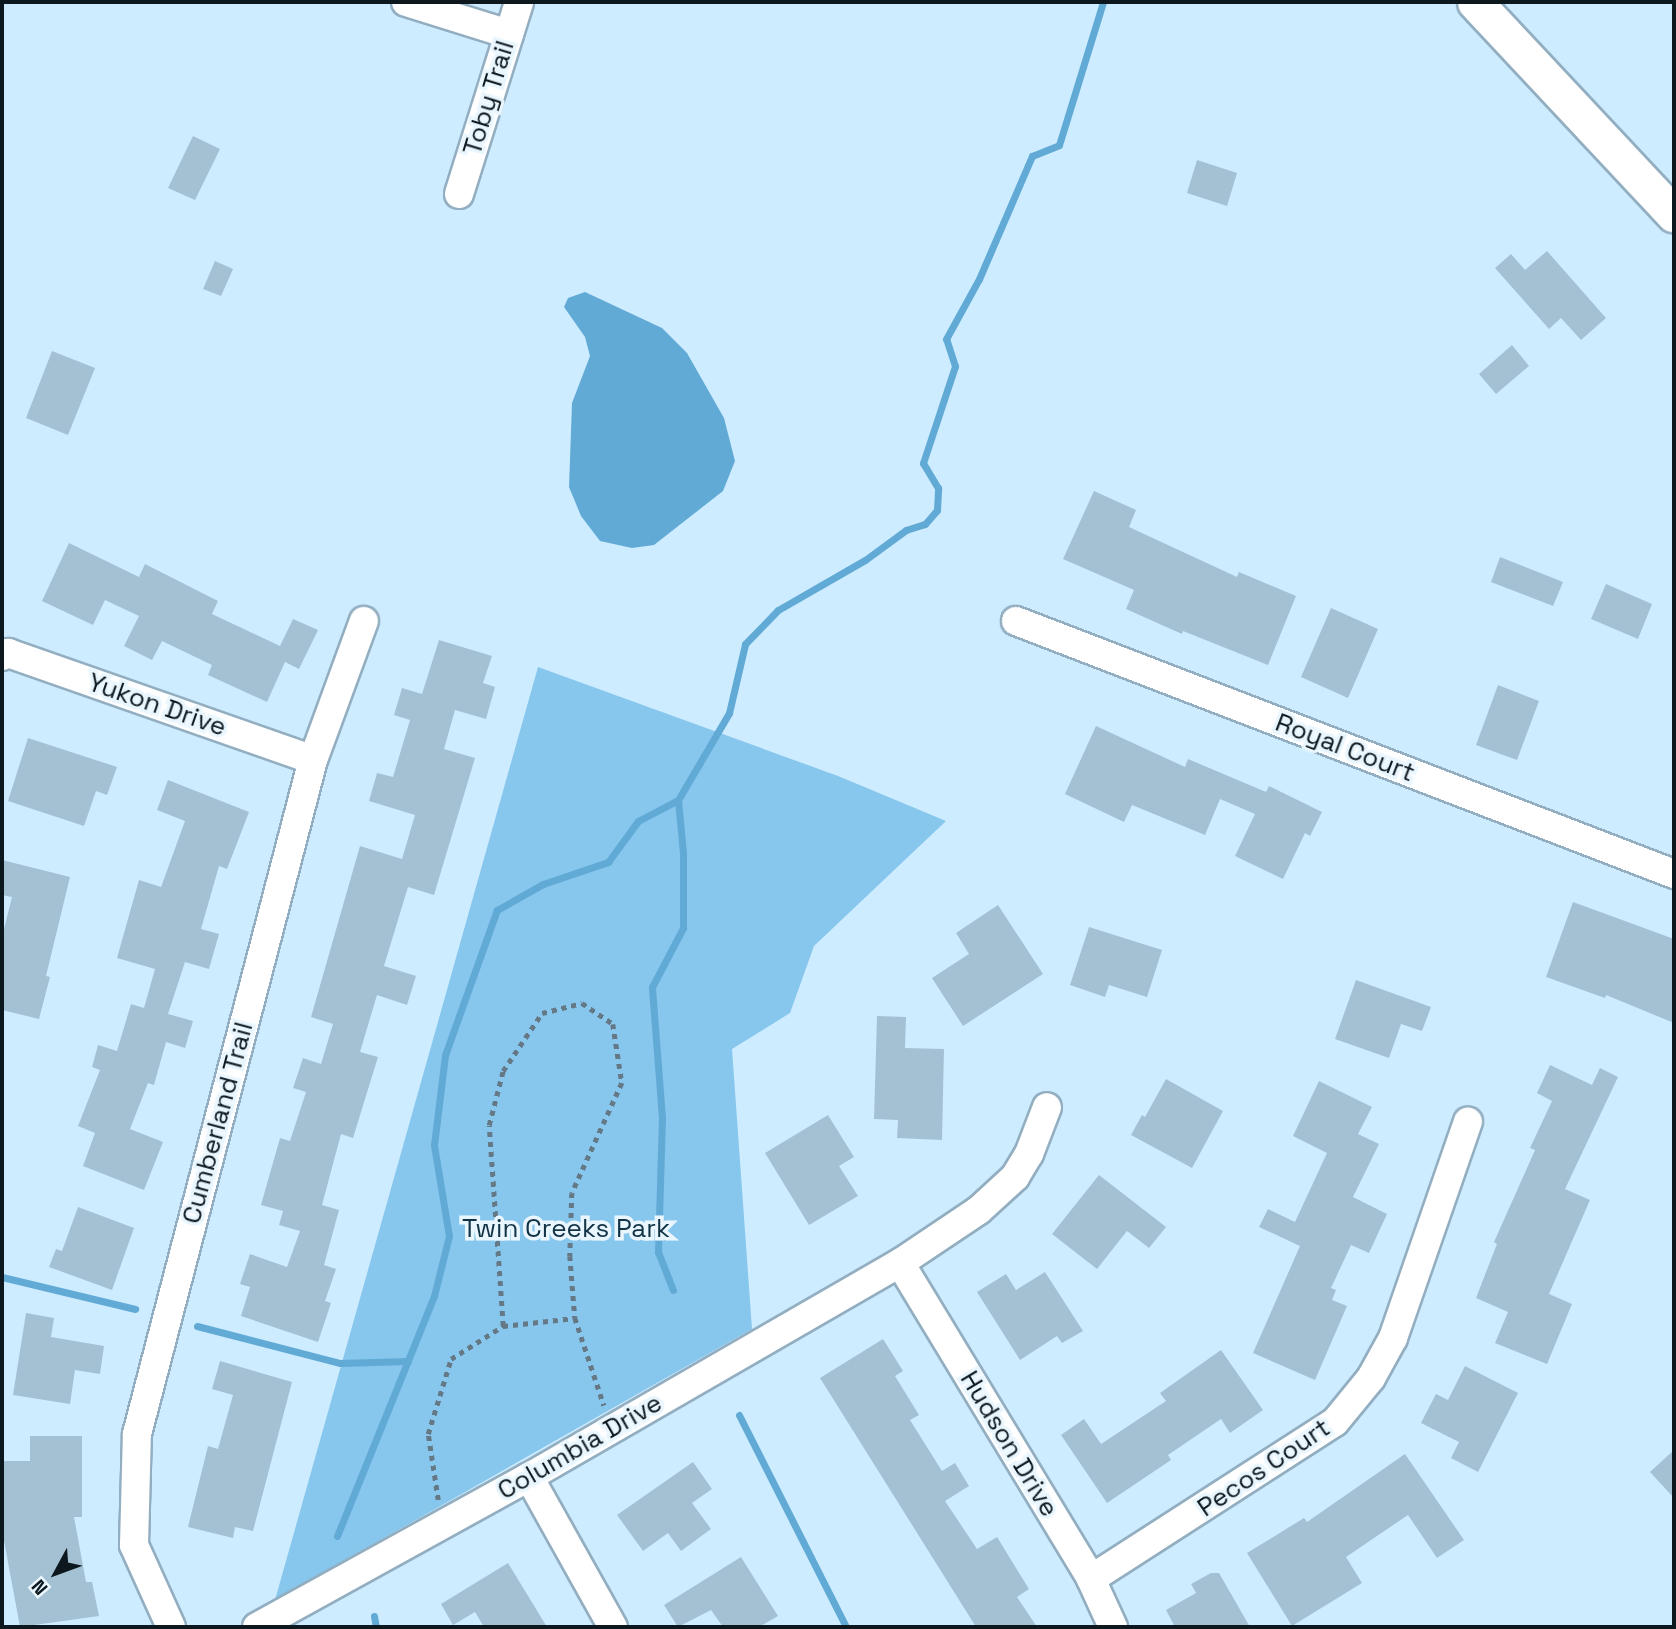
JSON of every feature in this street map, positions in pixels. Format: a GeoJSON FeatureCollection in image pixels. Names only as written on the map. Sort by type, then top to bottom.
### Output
{"type":"FeatureCollection","features":[{"type":"Feature","properties":{"kind":"street"},"geometry":{"type":"LineString","coordinates":[[406,2],[509,34]]}},
{"type":"Feature","properties":{"kind":"street","name":"Toby Trail"},"geometry":{"type":"LineString","coordinates":[[459,194],[519,2]]}},
{"type":"Feature","properties":{"kind":"street"},"geometry":{"type":"LineString","coordinates":[[1475,2],[1674,215]]}},
{"type":"Feature","properties":{"kind":"street","name":"Cumberland Trail"},"geometry":{"type":"LineString","coordinates":[[172,1627],[134,1545],[137,1434],[313,760],[363,621]]}},
{"type":"Feature","properties":{"kind":"street","name":"Royal Court"},"geometry":{"type":"LineString","coordinates":[[1016,621],[1674,874]]}},
{"type":"Feature","properties":{"kind":"street","name":"Yukon Drive"},"geometry":{"type":"LineString","coordinates":[[2,656],[8,653],[313,760]]}},
{"type":"Feature","properties":{"kind":"street","name":"Columbia Drive"},"geometry":{"type":"LineString","coordinates":[[257,1627],[529,1477],[900,1263],[979,1210],[1015,1177],[1029,1154],[1047,1107]]}},
{"type":"Feature","properties":{"kind":"street","name":"Pecos Court"},"geometry":{"type":"LineString","coordinates":[[1091,1579],[1335,1422],[1357,1396],[1371,1378],[1392,1338],[1468,1122]]}},
{"type":"Feature","properties":{"kind":"street","name":"Hudson Drive"},"geometry":{"type":"LineString","coordinates":[[900,1263],[1091,1579],[1113,1627]]}},
{"type":"Feature","properties":{"kind":"street"},"geometry":{"type":"LineString","coordinates":[[529,1477],[613,1627]]}},
{"type":"Feature","properties":{"kind":"path"},"geometry":{"type":"LineString","coordinates":[[503,1326],[489,1125],[503,1071],[542,1013],[582,1003],[613,1024],[622,1083],[572,1193],[570,1256],[575,1318],[611,1429]]}},
{"type":"Feature","properties":{"kind":"path"},"geometry":{"type":"LineString","coordinates":[[441,1525],[428,1434],[451,1359],[503,1326],[575,1318]]}},
{"type":"Feature","properties":{"kind":"green space","name":"Twin Creeks Park"},"geometry":{"type":"Polygon","coordinates":[[[538,667],[838,776],[946,821],[814,946],[790,1013],[732,1049],[752,1329],[275,1600],[538,667]]]}},
{"type":"Feature","properties":{"kind":"shaded area"},"geometry":{"type":"Polygon","coordinates":[[[585,292],[662,328],[687,353],[724,418],[735,461],[723,491],[654,545],[632,548],[600,541],[581,516],[569,487],[572,403],[590,356],[585,337],[564,307],[568,298],[585,292]]]}},
{"type":"Feature","properties":{"kind":"building"},"geometry":{"type":"Polygon","coordinates":[[[193,136],[220,149],[195,200],[168,188],[193,136]]]}},
{"type":"Feature","properties":{"kind":"building"},"geometry":{"type":"Polygon","coordinates":[[[1197,160],[1237,173],[1227,206],[1187,193],[1197,160]]]}},
{"type":"Feature","properties":{"kind":"building"},"geometry":{"type":"Polygon","coordinates":[[[1547,251],[1606,318],[1581,340],[1561,318],[1549,329],[1495,268],[1511,254],[1525,270],[1547,251]]]}},
{"type":"Feature","properties":{"kind":"building"},"geometry":{"type":"Polygon","coordinates":[[[215,261],[233,269],[221,296],[203,289],[215,261]]]}},
{"type":"Feature","properties":{"kind":"building"},"geometry":{"type":"Polygon","coordinates":[[[1512,345],[1529,366],[1496,394],[1479,374],[1512,345]]]}},
{"type":"Feature","properties":{"kind":"building"},"geometry":{"type":"Polygon","coordinates":[[[52,351],[95,368],[68,435],[26,418],[52,351]]]}},
{"type":"Feature","properties":{"kind":"building"},"geometry":{"type":"Polygon","coordinates":[[[1094,491],[1136,510],[1129,527],[1237,577],[1239,572],[1296,596],[1268,665],[1183,631],[1182,634],[1126,609],[1134,590],[1063,559],[1094,491]]]}},
{"type":"Feature","properties":{"kind":"building"},"geometry":{"type":"Polygon","coordinates":[[[69,543],[139,577],[145,564],[218,601],[212,614],[280,646],[293,619],[318,630],[299,669],[285,662],[267,702],[208,675],[212,665],[162,641],[152,660],[124,646],[139,616],[105,600],[93,625],[42,601],[69,543]]]}},
{"type":"Feature","properties":{"kind":"building"},"geometry":{"type":"Polygon","coordinates":[[[1500,557],[1563,582],[1553,606],[1491,582],[1500,557]]]}},
{"type":"Feature","properties":{"kind":"building"},"geometry":{"type":"Polygon","coordinates":[[[1606,584],[1652,604],[1638,639],[1591,619],[1606,584]]]}},
{"type":"Feature","properties":{"kind":"building"},"geometry":{"type":"Polygon","coordinates":[[[1331,608],[1378,629],[1348,698],[1301,677],[1331,608]]]}},
{"type":"Feature","properties":{"kind":"building"},"geometry":{"type":"Polygon","coordinates":[[[439,640],[492,656],[483,683],[495,687],[486,719],[455,710],[444,749],[475,758],[434,895],[408,887],[384,966],[416,976],[407,1005],[377,995],[360,1052],[378,1057],[353,1138],[341,1134],[322,1205],[339,1210],[324,1265],[336,1269],[325,1301],[331,1303],[318,1342],[241,1316],[250,1287],[240,1284],[250,1254],[287,1267],[300,1231],[279,1225],[283,1211],[261,1205],[280,1138],[290,1141],[306,1092],[293,1088],[303,1058],[321,1064],[333,1024],[311,1017],[360,846],[402,859],[415,815],[369,801],[377,773],[393,777],[410,720],[394,715],[402,688],[422,694],[439,640]]]}},
{"type":"Feature","properties":{"kind":"building"},"geometry":{"type":"Polygon","coordinates":[[[1498,685],[1539,701],[1517,760],[1476,745],[1498,685]]]}},
{"type":"Feature","properties":{"kind":"building"},"geometry":{"type":"Polygon","coordinates":[[[1096,726],[1185,767],[1188,759],[1266,792],[1269,786],[1322,812],[1310,836],[1305,833],[1283,879],[1235,856],[1255,814],[1220,799],[1205,835],[1132,805],[1124,822],[1065,794],[1096,726]]]}},
{"type":"Feature","properties":{"kind":"building"},"geometry":{"type":"Polygon","coordinates":[[[28,738],[117,767],[107,795],[96,791],[84,826],[8,801],[28,738]]]}},
{"type":"Feature","properties":{"kind":"building"},"geometry":{"type":"Polygon","coordinates":[[[168,780],[249,812],[227,869],[219,866],[201,929],[219,934],[209,969],[185,962],[168,1014],[193,1021],[185,1048],[166,1042],[154,1085],[148,1083],[130,1129],[163,1142],[144,1190],[83,1166],[95,1133],[78,1126],[100,1070],[92,1067],[98,1045],[117,1051],[131,1004],[144,1008],[155,969],[117,958],[139,880],[161,887],[185,821],[157,810],[168,780]]]}},
{"type":"Feature","properties":{"kind":"building"},"geometry":{"type":"Polygon","coordinates":[[[2,860],[70,877],[46,976],[50,977],[39,1019],[2,1010],[2,937],[12,897],[2,895],[2,860]]]}},
{"type":"Feature","properties":{"kind":"building"},"geometry":{"type":"Polygon","coordinates":[[[1573,902],[1674,939],[1674,1023],[1606,995],[1605,998],[1546,977],[1573,902]]]}},
{"type":"Feature","properties":{"kind":"building"},"geometry":{"type":"Polygon","coordinates":[[[998,905],[1043,974],[963,1026],[932,978],[969,954],[956,933],[998,905]]]}},
{"type":"Feature","properties":{"kind":"building"},"geometry":{"type":"Polygon","coordinates":[[[1089,927],[1162,950],[1147,997],[1109,985],[1105,997],[1070,985],[1089,927]]]}},
{"type":"Feature","properties":{"kind":"building"},"geometry":{"type":"Polygon","coordinates":[[[1356,980],[1431,1007],[1422,1031],[1401,1024],[1389,1058],[1335,1039],[1356,980]]]}},
{"type":"Feature","properties":{"kind":"building"},"geometry":{"type":"Polygon","coordinates":[[[877,1016],[906,1017],[905,1048],[944,1049],[942,1140],[897,1138],[898,1120],[874,1119],[877,1016]]]}},
{"type":"Feature","properties":{"kind":"building"},"geometry":{"type":"Polygon","coordinates":[[[1550,1065],[1592,1085],[1600,1068],[1618,1077],[1565,1189],[1590,1200],[1549,1294],[1572,1304],[1547,1364],[1495,1343],[1508,1312],[1476,1298],[1497,1244],[1494,1242],[1535,1150],[1530,1148],[1552,1101],[1537,1093],[1550,1065]]]}},
{"type":"Feature","properties":{"kind":"building"},"geometry":{"type":"Polygon","coordinates":[[[1166,1079],[1223,1111],[1192,1168],[1131,1135],[1142,1115],[1145,1117],[1166,1079]]]}},
{"type":"Feature","properties":{"kind":"building"},"geometry":{"type":"Polygon","coordinates":[[[1319,1081],[1372,1107],[1358,1134],[1379,1144],[1353,1197],[1387,1214],[1369,1253],[1351,1245],[1331,1288],[1336,1290],[1332,1300],[1347,1306],[1315,1380],[1253,1353],[1300,1246],[1259,1227],[1268,1209],[1295,1222],[1327,1153],[1293,1136],[1319,1081]]]}},
{"type":"Feature","properties":{"kind":"building"},"geometry":{"type":"Polygon","coordinates":[[[828,1115],[854,1157],[839,1166],[858,1196],[809,1225],[765,1153],[828,1115]]]}},
{"type":"Feature","properties":{"kind":"building"},"geometry":{"type":"Polygon","coordinates":[[[1099,1175],[1166,1227],[1149,1248],[1127,1231],[1097,1269],[1052,1234],[1099,1175]]]}},
{"type":"Feature","properties":{"kind":"building"},"geometry":{"type":"Polygon","coordinates":[[[78,1207],[134,1228],[112,1290],[49,1267],[56,1249],[62,1251],[78,1207]]]}},
{"type":"Feature","properties":{"kind":"building"},"geometry":{"type":"Polygon","coordinates":[[[1045,1272],[1083,1331],[1062,1343],[1057,1336],[1020,1360],[977,1292],[1006,1274],[1016,1290],[1045,1272]]]}},
{"type":"Feature","properties":{"kind":"building"},"geometry":{"type":"Polygon","coordinates":[[[26,1313],[54,1318],[51,1337],[104,1346],[100,1374],[75,1370],[70,1404],[13,1395],[26,1313]]]}},
{"type":"Feature","properties":{"kind":"building"},"geometry":{"type":"Polygon","coordinates":[[[883,1339],[903,1371],[895,1376],[919,1415],[910,1420],[942,1471],[955,1463],[969,1486],[945,1501],[977,1549],[997,1537],[1029,1589],[1017,1597],[1037,1627],[976,1627],[820,1378],[883,1339]]]}},
{"type":"Feature","properties":{"kind":"building"},"geometry":{"type":"Polygon","coordinates":[[[1221,1350],[1263,1410],[1230,1433],[1221,1419],[1168,1455],[1171,1460],[1107,1503],[1061,1435],[1084,1419],[1101,1444],[1166,1401],[1160,1393],[1221,1350]]]}},
{"type":"Feature","properties":{"kind":"building"},"geometry":{"type":"Polygon","coordinates":[[[220,1361],[292,1382],[253,1531],[235,1527],[233,1538],[188,1527],[208,1446],[218,1449],[233,1395],[212,1389],[220,1361]]]}},
{"type":"Feature","properties":{"kind":"building"},"geometry":{"type":"Polygon","coordinates":[[[1465,1366],[1518,1393],[1478,1472],[1451,1458],[1459,1442],[1421,1423],[1436,1394],[1448,1400],[1465,1366]]]}},
{"type":"Feature","properties":{"kind":"building"},"geometry":{"type":"Polygon","coordinates":[[[30,1436],[82,1436],[82,1517],[74,1517],[86,1582],[92,1582],[99,1616],[20,1627],[2,1530],[2,1461],[30,1461],[30,1436]]]}},
{"type":"Feature","properties":{"kind":"building"},"geometry":{"type":"Polygon","coordinates":[[[1674,1450],[1674,1498],[1650,1472],[1674,1450]]]}},
{"type":"Feature","properties":{"kind":"building"},"geometry":{"type":"Polygon","coordinates":[[[1405,1454],[1464,1540],[1437,1558],[1408,1515],[1346,1557],[1362,1583],[1292,1626],[1247,1553],[1304,1518],[1307,1522],[1405,1454]]]}},
{"type":"Feature","properties":{"kind":"building"},"geometry":{"type":"Polygon","coordinates":[[[693,1462],[712,1489],[692,1503],[711,1529],[681,1551],[668,1533],[643,1551],[617,1515],[693,1462]]]}},
{"type":"Feature","properties":{"kind":"building"},"geometry":{"type":"Polygon","coordinates":[[[741,1557],[778,1616],[759,1627],[723,1627],[711,1610],[678,1627],[664,1605],[741,1557]]]}},
{"type":"Feature","properties":{"kind":"building"},"geometry":{"type":"Polygon","coordinates":[[[508,1563],[547,1627],[484,1627],[475,1612],[453,1625],[441,1604],[508,1563]]]}},
{"type":"Feature","properties":{"kind":"building"},"geometry":{"type":"Polygon","coordinates":[[[1211,1573],[1219,1573],[1250,1627],[1175,1627],[1166,1610],[1196,1593],[1191,1584],[1211,1573]]]}},
{"type":"Feature","properties":{"kind":"waterway"},"geometry":{"type":"LineString","coordinates":[[337,1536],[434,1296],[449,1236],[434,1145],[445,1055],[497,910],[543,884],[608,862],[638,821],[678,800],[729,713],[745,644],[778,610],[865,560],[906,530],[925,524],[937,510],[938,488],[923,463],[955,366],[946,339],[979,279],[1032,156],[1059,145],[1103,2]]}},
{"type":"Feature","properties":{"kind":"waterway"},"geometry":{"type":"LineString","coordinates":[[673,1290],[658,1252],[662,1118],[652,987],[683,928],[683,853],[678,800]]}},
{"type":"Feature","properties":{"kind":"waterway"},"geometry":{"type":"LineString","coordinates":[[2,1277],[135,1309]]}},
{"type":"Feature","properties":{"kind":"waterway"},"geometry":{"type":"LineString","coordinates":[[197,1326],[340,1363],[408,1361]]}},
{"type":"Feature","properties":{"kind":"waterway"},"geometry":{"type":"LineString","coordinates":[[739,1415],[846,1627]]}},
{"type":"Feature","properties":{"kind":"waterway"},"geometry":{"type":"LineString","coordinates":[[374,1616],[376,1627]]}}]}
